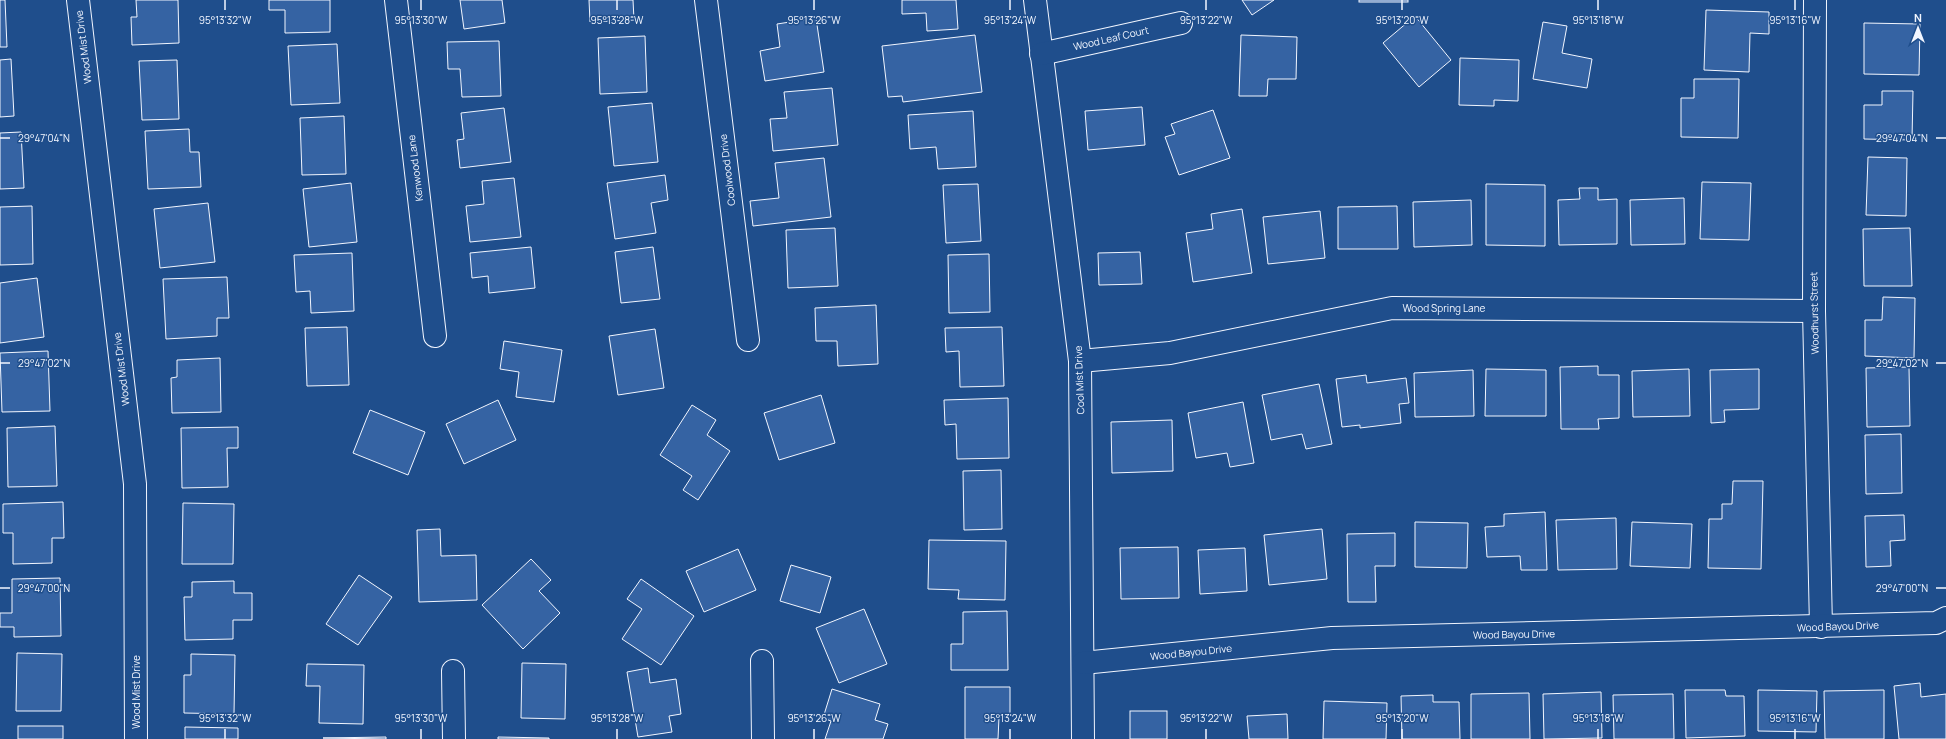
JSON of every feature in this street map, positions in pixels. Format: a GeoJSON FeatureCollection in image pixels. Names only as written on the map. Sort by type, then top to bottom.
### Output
{"type":"FeatureCollection","features":[{"type":"Feature","properties":{"kind":"street","name":"Wood Mist Drive"},"geometry":{"type":"LineString","coordinates":[[78,0],[135,484],[136,739]]}},
{"type":"Feature","properties":{"kind":"street","name":"Kenwood Lane"},"geometry":{"type":"LineString","coordinates":[[396,0],[435,336]]}},
{"type":"Feature","properties":{"kind":"street","name":"Coolwood Drive"},"geometry":{"type":"LineString","coordinates":[[706,0],[748,340]]}},
{"type":"Feature","properties":{"kind":"street","name":"Cool Mist Drive"},"geometry":{"type":"LineString","coordinates":[[1035,0],[1080,361],[1083,739]]}},
{"type":"Feature","properties":{"kind":"street","name":"Woodhurst Street"},"geometry":{"type":"LineString","coordinates":[[1815,0],[1814,311],[1822,627]]}},
{"type":"Feature","properties":{"kind":"street","name":"Wood Leaf Court"},"geometry":{"type":"LineString","coordinates":[[1041,54],[1181,23]]}},
{"type":"Feature","properties":{"kind":"street","name":"Wood Spring Lane"},"geometry":{"type":"LineString","coordinates":[[1080,361],[1170,354],[1392,308],[1814,311]]}},
{"type":"Feature","properties":{"kind":"street","name":"Wood Bayou Drive"},"geometry":{"type":"LineString","coordinates":[[1083,663],[1332,638],[1822,627],[1936,623],[1946,618]]}},
{"type":"Feature","properties":{"kind":"street"},"geometry":{"type":"LineString","coordinates":[[762,661],[763,739]]}},
{"type":"Feature","properties":{"kind":"street"},"geometry":{"type":"LineString","coordinates":[[453,671],[454,739]]}},
{"type":"Feature","properties":{"kind":"building"},"geometry":{"type":"Polygon","coordinates":[[[0,0],[5,0],[7,47],[0,47],[0,0]]]}},
{"type":"Feature","properties":{"kind":"building"},"geometry":{"type":"Polygon","coordinates":[[[136,0],[178,0],[179,43],[132,45],[131,17],[137,17],[136,0]]]}},
{"type":"Feature","properties":{"kind":"building"},"geometry":{"type":"Polygon","coordinates":[[[269,0],[330,0],[330,32],[285,33],[285,10],[269,10],[269,0]]]}},
{"type":"Feature","properties":{"kind":"building"},"geometry":{"type":"Polygon","coordinates":[[[460,0],[502,0],[505,23],[464,29],[460,0]]]}},
{"type":"Feature","properties":{"kind":"building"},"geometry":{"type":"Polygon","coordinates":[[[589,0],[633,0],[634,20],[590,22],[589,0]]]}},
{"type":"Feature","properties":{"kind":"building"},"geometry":{"type":"Polygon","coordinates":[[[902,0],[956,0],[958,29],[927,31],[926,13],[902,14],[902,0]]]}},
{"type":"Feature","properties":{"kind":"building"},"geometry":{"type":"Polygon","coordinates":[[[1242,0],[1274,0],[1252,15],[1242,0]]]}},
{"type":"Feature","properties":{"kind":"building"},"geometry":{"type":"Polygon","coordinates":[[[1359,0],[1408,0],[1408,2],[1359,2],[1359,0]]]}},
{"type":"Feature","properties":{"kind":"building"},"geometry":{"type":"Polygon","coordinates":[[[1706,10],[1769,12],[1769,34],[1750,33],[1749,72],[1704,70],[1706,10]]]}},
{"type":"Feature","properties":{"kind":"building"},"geometry":{"type":"Polygon","coordinates":[[[1415,16],[1451,60],[1419,87],[1383,43],[1415,16]]]}},
{"type":"Feature","properties":{"kind":"building"},"geometry":{"type":"Polygon","coordinates":[[[816,18],[824,72],[765,81],[760,51],[780,47],[777,24],[816,18]]]}},
{"type":"Feature","properties":{"kind":"building"},"geometry":{"type":"Polygon","coordinates":[[[1543,22],[1567,26],[1562,53],[1592,59],[1587,88],[1533,79],[1543,22]]]}},
{"type":"Feature","properties":{"kind":"building"},"geometry":{"type":"Polygon","coordinates":[[[1864,23],[1920,24],[1919,75],[1864,74],[1864,23]]]}},
{"type":"Feature","properties":{"kind":"building"},"geometry":{"type":"Polygon","coordinates":[[[975,35],[982,92],[903,102],[902,96],[888,97],[882,46],[975,35]]]}},
{"type":"Feature","properties":{"kind":"building"},"geometry":{"type":"Polygon","coordinates":[[[1241,35],[1297,37],[1296,79],[1268,79],[1267,96],[1239,96],[1241,35]]]}},
{"type":"Feature","properties":{"kind":"building"},"geometry":{"type":"Polygon","coordinates":[[[645,36],[647,92],[600,94],[598,38],[645,36]]]}},
{"type":"Feature","properties":{"kind":"building"},"geometry":{"type":"Polygon","coordinates":[[[499,41],[501,96],[462,97],[460,69],[448,69],[447,42],[499,41]]]}},
{"type":"Feature","properties":{"kind":"building"},"geometry":{"type":"Polygon","coordinates":[[[337,44],[340,103],[291,105],[288,46],[337,44]]]}},
{"type":"Feature","properties":{"kind":"building"},"geometry":{"type":"Polygon","coordinates":[[[1460,58],[1519,60],[1518,101],[1494,100],[1494,106],[1459,105],[1460,58]]]}},
{"type":"Feature","properties":{"kind":"building"},"geometry":{"type":"Polygon","coordinates":[[[11,59],[14,116],[0,117],[0,60],[11,59]]]}},
{"type":"Feature","properties":{"kind":"building"},"geometry":{"type":"Polygon","coordinates":[[[177,60],[179,119],[142,120],[139,61],[177,60]]]}},
{"type":"Feature","properties":{"kind":"building"},"geometry":{"type":"Polygon","coordinates":[[[1694,79],[1739,79],[1738,138],[1681,137],[1681,98],[1694,98],[1694,79]]]}},
{"type":"Feature","properties":{"kind":"building"},"geometry":{"type":"Polygon","coordinates":[[[832,88],[838,145],[773,151],[770,119],[787,118],[784,92],[832,88]]]}},
{"type":"Feature","properties":{"kind":"building"},"geometry":{"type":"Polygon","coordinates":[[[1882,91],[1913,91],[1912,140],[1864,139],[1864,105],[1882,105],[1882,91]]]}},
{"type":"Feature","properties":{"kind":"building"},"geometry":{"type":"Polygon","coordinates":[[[652,103],[658,162],[614,166],[608,107],[652,103]]]}},
{"type":"Feature","properties":{"kind":"building"},"geometry":{"type":"Polygon","coordinates":[[[1142,107],[1145,145],[1088,150],[1085,111],[1142,107]]]}},
{"type":"Feature","properties":{"kind":"building"},"geometry":{"type":"Polygon","coordinates":[[[504,108],[511,162],[460,168],[457,140],[464,139],[461,113],[504,108]]]}},
{"type":"Feature","properties":{"kind":"building"},"geometry":{"type":"Polygon","coordinates":[[[1213,110],[1230,158],[1179,175],[1165,137],[1175,134],[1171,124],[1213,110]]]}},
{"type":"Feature","properties":{"kind":"building"},"geometry":{"type":"Polygon","coordinates":[[[973,111],[976,167],[938,169],[936,147],[910,149],[908,115],[973,111]]]}},
{"type":"Feature","properties":{"kind":"building"},"geometry":{"type":"Polygon","coordinates":[[[344,116],[346,174],[302,175],[300,118],[344,116]]]}},
{"type":"Feature","properties":{"kind":"building"},"geometry":{"type":"Polygon","coordinates":[[[189,129],[190,152],[199,152],[201,187],[148,189],[145,131],[189,129]]]}},
{"type":"Feature","properties":{"kind":"building"},"geometry":{"type":"Polygon","coordinates":[[[21,132],[24,188],[0,189],[0,133],[21,132]]]}},
{"type":"Feature","properties":{"kind":"building"},"geometry":{"type":"Polygon","coordinates":[[[1868,157],[1907,158],[1906,216],[1866,215],[1868,157]]]}},
{"type":"Feature","properties":{"kind":"building"},"geometry":{"type":"Polygon","coordinates":[[[824,158],[831,217],[753,226],[750,201],[779,198],[775,163],[824,158]]]}},
{"type":"Feature","properties":{"kind":"building"},"geometry":{"type":"Polygon","coordinates":[[[665,175],[668,200],[651,203],[656,233],[615,239],[607,183],[665,175]]]}},
{"type":"Feature","properties":{"kind":"building"},"geometry":{"type":"Polygon","coordinates":[[[514,178],[521,237],[470,242],[466,206],[484,204],[482,181],[514,178]]]}},
{"type":"Feature","properties":{"kind":"building"},"geometry":{"type":"Polygon","coordinates":[[[1702,182],[1751,183],[1749,240],[1700,239],[1702,182]]]}},
{"type":"Feature","properties":{"kind":"building"},"geometry":{"type":"Polygon","coordinates":[[[351,183],[357,242],[309,247],[303,189],[351,183]]]}},
{"type":"Feature","properties":{"kind":"building"},"geometry":{"type":"Polygon","coordinates":[[[978,184],[981,241],[946,243],[943,185],[978,184]]]}},
{"type":"Feature","properties":{"kind":"building"},"geometry":{"type":"Polygon","coordinates":[[[1486,184],[1545,185],[1545,246],[1486,245],[1486,184]]]}},
{"type":"Feature","properties":{"kind":"building"},"geometry":{"type":"Polygon","coordinates":[[[1579,188],[1598,188],[1598,200],[1617,199],[1617,244],[1559,245],[1558,200],[1580,199],[1579,188]]]}},
{"type":"Feature","properties":{"kind":"building"},"geometry":{"type":"Polygon","coordinates":[[[1684,198],[1685,244],[1631,245],[1630,200],[1684,198]]]}},
{"type":"Feature","properties":{"kind":"building"},"geometry":{"type":"Polygon","coordinates":[[[1471,200],[1472,245],[1414,247],[1413,202],[1471,200]]]}},
{"type":"Feature","properties":{"kind":"building"},"geometry":{"type":"Polygon","coordinates":[[[208,203],[215,262],[160,268],[154,209],[208,203]]]}},
{"type":"Feature","properties":{"kind":"building"},"geometry":{"type":"Polygon","coordinates":[[[32,206],[33,264],[0,265],[0,207],[32,206]]]}},
{"type":"Feature","properties":{"kind":"building"},"geometry":{"type":"Polygon","coordinates":[[[1397,206],[1398,249],[1338,249],[1338,207],[1397,206]]]}},
{"type":"Feature","properties":{"kind":"building"},"geometry":{"type":"Polygon","coordinates":[[[1242,209],[1252,273],[1193,282],[1186,233],[1213,229],[1211,214],[1242,209]]]}},
{"type":"Feature","properties":{"kind":"building"},"geometry":{"type":"Polygon","coordinates":[[[1320,211],[1325,258],[1268,264],[1263,217],[1320,211]]]}},
{"type":"Feature","properties":{"kind":"building"},"geometry":{"type":"Polygon","coordinates":[[[835,228],[838,286],[788,288],[786,230],[835,228]]]}},
{"type":"Feature","properties":{"kind":"building"},"geometry":{"type":"Polygon","coordinates":[[[1910,228],[1912,286],[1864,286],[1863,229],[1910,228]]]}},
{"type":"Feature","properties":{"kind":"building"},"geometry":{"type":"Polygon","coordinates":[[[531,247],[535,288],[489,293],[488,276],[472,278],[470,253],[531,247]]]}},
{"type":"Feature","properties":{"kind":"building"},"geometry":{"type":"Polygon","coordinates":[[[653,247],[660,299],[621,303],[615,252],[653,247]]]}},
{"type":"Feature","properties":{"kind":"building"},"geometry":{"type":"Polygon","coordinates":[[[1140,252],[1142,284],[1099,285],[1098,253],[1140,252]]]}},
{"type":"Feature","properties":{"kind":"building"},"geometry":{"type":"Polygon","coordinates":[[[352,253],[354,311],[311,313],[310,291],[296,292],[294,255],[352,253]]]}},
{"type":"Feature","properties":{"kind":"building"},"geometry":{"type":"Polygon","coordinates":[[[989,254],[990,312],[949,313],[948,255],[989,254]]]}},
{"type":"Feature","properties":{"kind":"building"},"geometry":{"type":"Polygon","coordinates":[[[227,277],[229,318],[217,318],[217,336],[166,339],[163,279],[227,277]]]}},
{"type":"Feature","properties":{"kind":"building"},"geometry":{"type":"Polygon","coordinates":[[[37,278],[44,337],[0,343],[0,283],[37,278]]]}},
{"type":"Feature","properties":{"kind":"building"},"geometry":{"type":"Polygon","coordinates":[[[1883,297],[1915,298],[1914,358],[1865,356],[1865,320],[1882,320],[1883,297]]]}},
{"type":"Feature","properties":{"kind":"building"},"geometry":{"type":"Polygon","coordinates":[[[876,305],[878,364],[838,366],[837,341],[816,341],[815,308],[876,305]]]}},
{"type":"Feature","properties":{"kind":"building"},"geometry":{"type":"Polygon","coordinates":[[[347,327],[349,385],[307,386],[305,328],[347,327]]]}},
{"type":"Feature","properties":{"kind":"building"},"geometry":{"type":"Polygon","coordinates":[[[1002,327],[1004,386],[960,387],[959,351],[946,352],[945,328],[1002,327]]]}},
{"type":"Feature","properties":{"kind":"building"},"geometry":{"type":"Polygon","coordinates":[[[655,329],[664,388],[618,395],[609,336],[655,329]]]}},
{"type":"Feature","properties":{"kind":"building"},"geometry":{"type":"Polygon","coordinates":[[[504,341],[562,350],[554,402],[516,397],[519,372],[500,369],[504,341]]]}},
{"type":"Feature","properties":{"kind":"building"},"geometry":{"type":"Polygon","coordinates":[[[48,351],[50,411],[2,412],[0,353],[48,351]]]}},
{"type":"Feature","properties":{"kind":"building"},"geometry":{"type":"Polygon","coordinates":[[[220,358],[221,412],[172,413],[171,378],[177,377],[177,360],[220,358]]]}},
{"type":"Feature","properties":{"kind":"building"},"geometry":{"type":"Polygon","coordinates":[[[1598,366],[1598,375],[1619,375],[1619,418],[1598,419],[1599,429],[1561,429],[1560,367],[1598,366]]]}},
{"type":"Feature","properties":{"kind":"building"},"geometry":{"type":"Polygon","coordinates":[[[1909,367],[1910,426],[1867,427],[1866,368],[1909,367]]]}},
{"type":"Feature","properties":{"kind":"building"},"geometry":{"type":"Polygon","coordinates":[[[1486,369],[1546,370],[1546,416],[1485,416],[1486,369]]]}},
{"type":"Feature","properties":{"kind":"building"},"geometry":{"type":"Polygon","coordinates":[[[1689,369],[1690,416],[1633,417],[1632,371],[1689,369]]]}},
{"type":"Feature","properties":{"kind":"building"},"geometry":{"type":"Polygon","coordinates":[[[1759,369],[1759,409],[1724,410],[1725,422],[1711,423],[1710,370],[1759,369]]]}},
{"type":"Feature","properties":{"kind":"building"},"geometry":{"type":"Polygon","coordinates":[[[1473,370],[1474,416],[1415,417],[1414,373],[1473,370]]]}},
{"type":"Feature","properties":{"kind":"building"},"geometry":{"type":"Polygon","coordinates":[[[1366,375],[1367,383],[1406,378],[1409,403],[1399,404],[1401,423],[1360,428],[1360,425],[1342,427],[1336,379],[1366,375]]]}},
{"type":"Feature","properties":{"kind":"building"},"geometry":{"type":"Polygon","coordinates":[[[1319,384],[1332,444],[1306,449],[1302,434],[1271,440],[1262,395],[1319,384]]]}},
{"type":"Feature","properties":{"kind":"building"},"geometry":{"type":"Polygon","coordinates":[[[821,395],[835,443],[779,460],[764,413],[821,395]]]}},
{"type":"Feature","properties":{"kind":"building"},"geometry":{"type":"Polygon","coordinates":[[[1008,398],[1009,458],[957,459],[956,424],[945,425],[944,400],[1008,398]]]}},
{"type":"Feature","properties":{"kind":"building"},"geometry":{"type":"Polygon","coordinates":[[[498,400],[516,440],[464,464],[446,424],[498,400]]]}},
{"type":"Feature","properties":{"kind":"building"},"geometry":{"type":"Polygon","coordinates":[[[1243,402],[1254,463],[1230,467],[1227,453],[1196,458],[1188,413],[1243,402]]]}},
{"type":"Feature","properties":{"kind":"building"},"geometry":{"type":"Polygon","coordinates":[[[692,405],[716,420],[707,435],[730,451],[698,500],[683,490],[692,476],[660,455],[692,405]]]}},
{"type":"Feature","properties":{"kind":"building"},"geometry":{"type":"Polygon","coordinates":[[[370,410],[425,432],[408,475],[353,453],[370,410]]]}},
{"type":"Feature","properties":{"kind":"building"},"geometry":{"type":"Polygon","coordinates":[[[1172,420],[1173,471],[1112,473],[1111,422],[1172,420]]]}},
{"type":"Feature","properties":{"kind":"building"},"geometry":{"type":"Polygon","coordinates":[[[55,426],[57,486],[8,487],[7,428],[55,426]]]}},
{"type":"Feature","properties":{"kind":"building"},"geometry":{"type":"Polygon","coordinates":[[[238,427],[238,448],[227,448],[228,487],[182,488],[181,428],[238,427]]]}},
{"type":"Feature","properties":{"kind":"building"},"geometry":{"type":"Polygon","coordinates":[[[1901,434],[1902,493],[1866,494],[1865,435],[1901,434]]]}},
{"type":"Feature","properties":{"kind":"building"},"geometry":{"type":"Polygon","coordinates":[[[1001,470],[1002,529],[964,530],[963,471],[1001,470]]]}},
{"type":"Feature","properties":{"kind":"building"},"geometry":{"type":"Polygon","coordinates":[[[1733,481],[1763,481],[1761,569],[1708,568],[1709,519],[1722,519],[1722,504],[1732,504],[1733,481]]]}},
{"type":"Feature","properties":{"kind":"building"},"geometry":{"type":"Polygon","coordinates":[[[63,502],[64,538],[52,538],[52,563],[13,564],[13,533],[3,533],[3,504],[63,502]]]}},
{"type":"Feature","properties":{"kind":"building"},"geometry":{"type":"Polygon","coordinates":[[[183,503],[234,504],[233,564],[182,564],[183,503]]]}},
{"type":"Feature","properties":{"kind":"building"},"geometry":{"type":"Polygon","coordinates":[[[1545,512],[1547,570],[1521,570],[1520,556],[1487,557],[1485,527],[1504,526],[1504,514],[1545,512]]]}},
{"type":"Feature","properties":{"kind":"building"},"geometry":{"type":"Polygon","coordinates":[[[1904,515],[1905,540],[1890,541],[1891,566],[1866,567],[1865,516],[1904,515]]]}},
{"type":"Feature","properties":{"kind":"building"},"geometry":{"type":"Polygon","coordinates":[[[1616,518],[1617,569],[1558,570],[1556,520],[1616,518]]]}},
{"type":"Feature","properties":{"kind":"building"},"geometry":{"type":"Polygon","coordinates":[[[1415,522],[1468,523],[1467,568],[1415,567],[1415,522]]]}},
{"type":"Feature","properties":{"kind":"building"},"geometry":{"type":"Polygon","coordinates":[[[1632,522],[1692,524],[1690,568],[1630,566],[1632,522]]]}},
{"type":"Feature","properties":{"kind":"building"},"geometry":{"type":"Polygon","coordinates":[[[440,529],[441,556],[476,555],[477,600],[419,602],[417,530],[440,529]]]}},
{"type":"Feature","properties":{"kind":"building"},"geometry":{"type":"Polygon","coordinates":[[[1322,529],[1327,579],[1269,585],[1264,535],[1322,529]]]}},
{"type":"Feature","properties":{"kind":"building"},"geometry":{"type":"Polygon","coordinates":[[[1395,533],[1395,566],[1375,566],[1376,602],[1348,602],[1347,534],[1395,533]]]}},
{"type":"Feature","properties":{"kind":"building"},"geometry":{"type":"Polygon","coordinates":[[[929,540],[1006,541],[1005,600],[958,599],[959,590],[928,589],[929,540]]]}},
{"type":"Feature","properties":{"kind":"building"},"geometry":{"type":"Polygon","coordinates":[[[1178,547],[1179,598],[1121,599],[1120,548],[1178,547]]]}},
{"type":"Feature","properties":{"kind":"building"},"geometry":{"type":"Polygon","coordinates":[[[1245,548],[1247,591],[1200,594],[1198,550],[1245,548]]]}},
{"type":"Feature","properties":{"kind":"building"},"geometry":{"type":"Polygon","coordinates":[[[738,549],[756,590],[704,612],[686,571],[738,549]]]}},
{"type":"Feature","properties":{"kind":"building"},"geometry":{"type":"Polygon","coordinates":[[[531,559],[551,580],[539,591],[560,613],[523,649],[482,605],[531,559]]]}},
{"type":"Feature","properties":{"kind":"building"},"geometry":{"type":"Polygon","coordinates":[[[791,565],[831,577],[820,613],[780,601],[791,565]]]}},
{"type":"Feature","properties":{"kind":"building"},"geometry":{"type":"Polygon","coordinates":[[[359,575],[392,597],[358,645],[326,624],[359,575]]]}},
{"type":"Feature","properties":{"kind":"building"},"geometry":{"type":"Polygon","coordinates":[[[60,578],[61,636],[14,637],[14,627],[0,627],[0,613],[12,613],[12,579],[60,578]]]}},
{"type":"Feature","properties":{"kind":"building"},"geometry":{"type":"Polygon","coordinates":[[[641,579],[694,616],[661,665],[622,639],[642,609],[627,599],[641,579]]]}},
{"type":"Feature","properties":{"kind":"building"},"geometry":{"type":"Polygon","coordinates":[[[234,581],[234,593],[252,593],[252,620],[233,620],[233,639],[185,640],[184,597],[192,597],[192,582],[234,581]]]}},
{"type":"Feature","properties":{"kind":"building"},"geometry":{"type":"Polygon","coordinates":[[[864,609],[887,664],[839,683],[816,628],[864,609]]]}},
{"type":"Feature","properties":{"kind":"building"},"geometry":{"type":"Polygon","coordinates":[[[1007,611],[1008,670],[951,670],[951,644],[963,644],[963,612],[1007,611]]]}},
{"type":"Feature","properties":{"kind":"building"},"geometry":{"type":"Polygon","coordinates":[[[17,653],[62,654],[61,711],[16,711],[17,653]]]}},
{"type":"Feature","properties":{"kind":"building"},"geometry":{"type":"Polygon","coordinates":[[[191,654],[235,655],[234,714],[184,713],[184,675],[191,675],[191,654]]]}},
{"type":"Feature","properties":{"kind":"building"},"geometry":{"type":"Polygon","coordinates":[[[522,663],[566,664],[565,719],[521,718],[522,663]]]}},
{"type":"Feature","properties":{"kind":"building"},"geometry":{"type":"Polygon","coordinates":[[[307,664],[364,665],[363,724],[319,723],[320,686],[306,686],[307,664]]]}},
{"type":"Feature","properties":{"kind":"building"},"geometry":{"type":"Polygon","coordinates":[[[648,668],[650,683],[676,679],[681,714],[669,716],[672,732],[638,737],[627,672],[648,668]]]}},
{"type":"Feature","properties":{"kind":"building"},"geometry":{"type":"Polygon","coordinates":[[[1920,683],[1921,697],[1946,694],[1946,739],[1899,739],[1894,686],[1920,683]]]}},
{"type":"Feature","properties":{"kind":"building"},"geometry":{"type":"Polygon","coordinates":[[[965,687],[1010,687],[1010,717],[999,717],[998,739],[965,739],[965,687]]]}},
{"type":"Feature","properties":{"kind":"building"},"geometry":{"type":"Polygon","coordinates":[[[832,689],[880,704],[875,720],[888,724],[883,739],[825,739],[831,721],[823,718],[832,689]]]}},
{"type":"Feature","properties":{"kind":"building"},"geometry":{"type":"Polygon","coordinates":[[[1685,690],[1725,690],[1726,696],[1744,696],[1745,736],[1686,738],[1685,690]]]}},
{"type":"Feature","properties":{"kind":"building"},"geometry":{"type":"Polygon","coordinates":[[[1758,690],[1817,691],[1816,732],[1758,731],[1758,690]]]}},
{"type":"Feature","properties":{"kind":"building"},"geometry":{"type":"Polygon","coordinates":[[[1884,690],[1884,739],[1825,739],[1824,691],[1884,690]]]}},
{"type":"Feature","properties":{"kind":"building"},"geometry":{"type":"Polygon","coordinates":[[[1601,692],[1602,738],[1544,739],[1543,694],[1601,692]]]}},
{"type":"Feature","properties":{"kind":"building"},"geometry":{"type":"Polygon","coordinates":[[[1529,693],[1530,739],[1471,739],[1471,694],[1529,693]]]}},
{"type":"Feature","properties":{"kind":"building"},"geometry":{"type":"Polygon","coordinates":[[[1673,694],[1674,739],[1614,739],[1613,695],[1673,694]]]}},
{"type":"Feature","properties":{"kind":"building"},"geometry":{"type":"Polygon","coordinates":[[[1433,695],[1433,702],[1459,702],[1460,739],[1402,739],[1401,696],[1433,695]]]}},
{"type":"Feature","properties":{"kind":"building"},"geometry":{"type":"Polygon","coordinates":[[[1324,701],[1387,703],[1386,739],[1323,739],[1324,701]]]}},
{"type":"Feature","properties":{"kind":"building"},"geometry":{"type":"Polygon","coordinates":[[[1130,711],[1167,711],[1167,739],[1130,739],[1130,711]]]}},
{"type":"Feature","properties":{"kind":"building"},"geometry":{"type":"Polygon","coordinates":[[[1287,714],[1288,739],[1249,739],[1247,716],[1287,714]]]}},
{"type":"Feature","properties":{"kind":"building"},"geometry":{"type":"Polygon","coordinates":[[[18,726],[63,726],[63,739],[18,739],[18,726]]]}},
{"type":"Feature","properties":{"kind":"building"},"geometry":{"type":"Polygon","coordinates":[[[185,727],[238,728],[238,739],[185,739],[185,727]]]}},
{"type":"Feature","properties":{"kind":"building"},"geometry":{"type":"Polygon","coordinates":[[[386,737],[386,739],[323,738],[386,737]]]}},
{"type":"Feature","properties":{"kind":"building"},"geometry":{"type":"Polygon","coordinates":[[[498,737],[549,738],[549,739],[498,739],[498,737]]]}}]}
